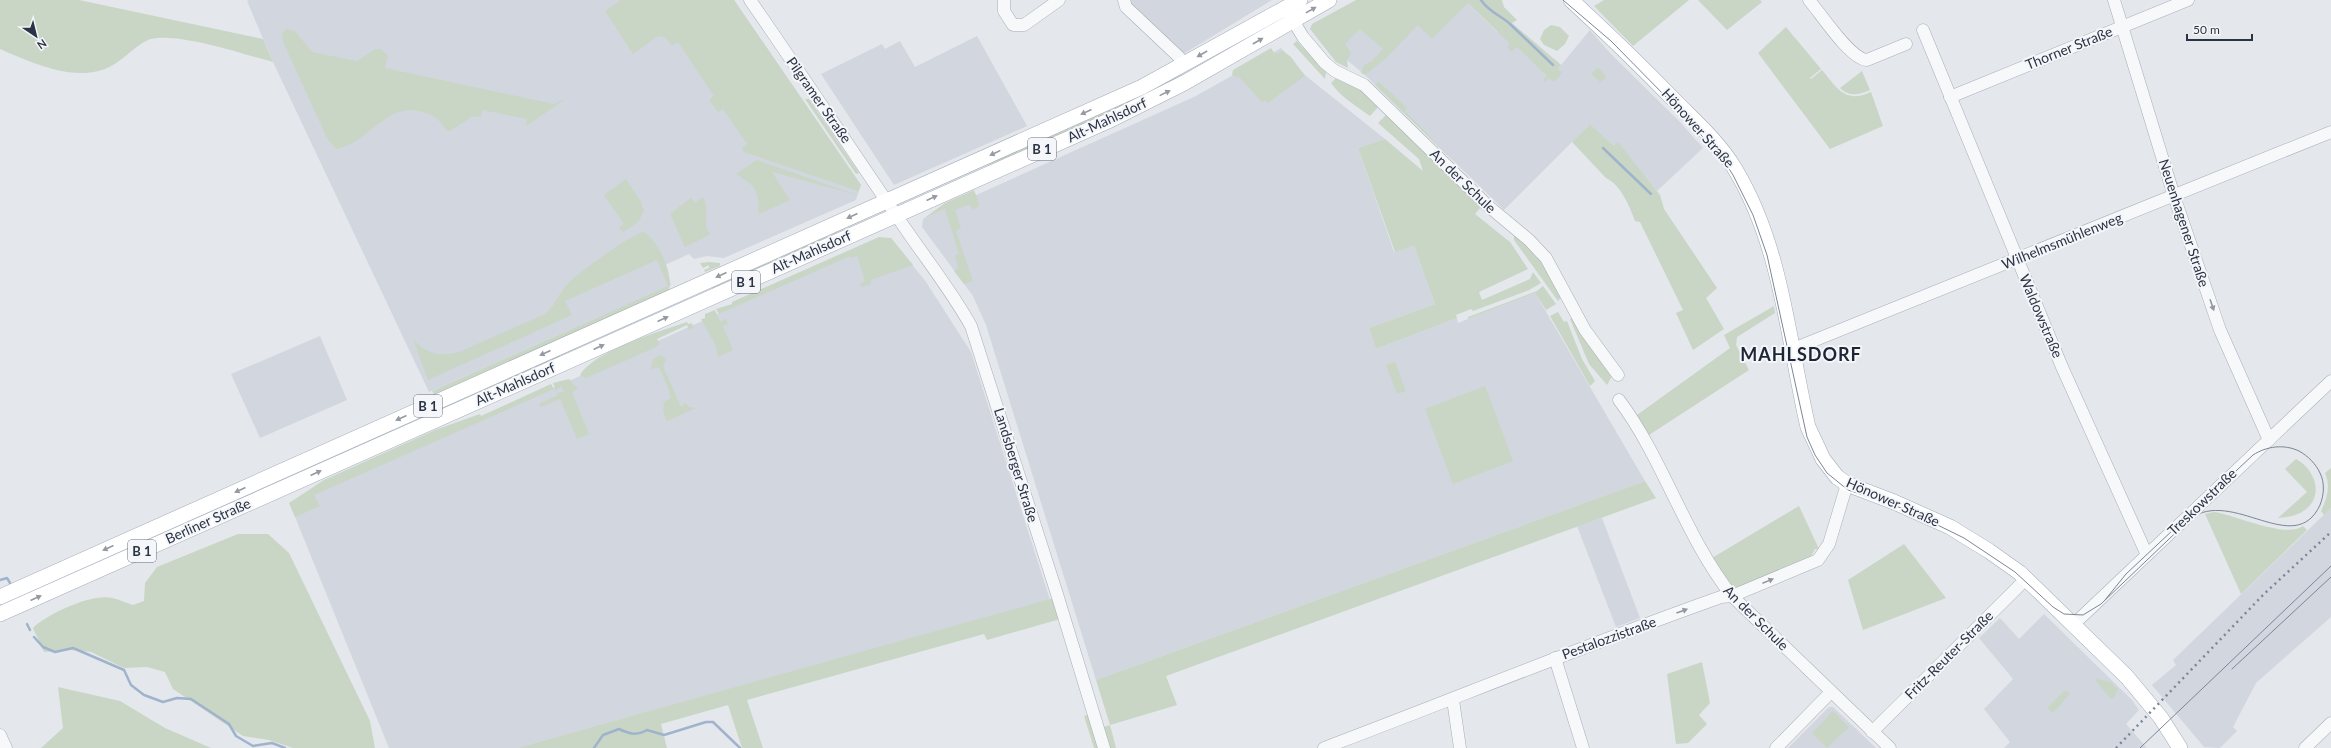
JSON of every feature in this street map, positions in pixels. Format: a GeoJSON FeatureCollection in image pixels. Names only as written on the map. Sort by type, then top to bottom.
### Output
{"type":"FeatureCollection","features":[{"type":"Feature","properties":{"kind":"main road","name":"Alt-Mahlsdorf"},"geometry":{"type":"LineString","coordinates":[[284,488],[896,214],[1108,121],[1184,83],[1289,14],[1300,0]]}},
{"type":"Feature","properties":{"kind":"main road","name":"Alt-Mahlsdorf"},"geometry":{"type":"LineString","coordinates":[[276,474],[1142,87],[1183,65],[1289,14],[1329,0]]}},
{"type":"Feature","properties":{"kind":"main road","name":"Hönower Straße"},"geometry":{"type":"LineString","coordinates":[[1572,0],[1706,132],[1735,169],[1754,206],[1767,241],[1779,282],[1812,438],[1829,468],[1847,484],[1894,502],[1950,527],[1989,551],[2080,619],[2161,718],[2180,748]]}},
{"type":"Feature","properties":{"kind":"main road","name":"Berliner Straße"},"geometry":{"type":"LineString","coordinates":[[0,596],[276,474]]}},
{"type":"Feature","properties":{"kind":"main road","name":"Berliner Straße"},"geometry":{"type":"LineString","coordinates":[[0,614],[284,488]]}},
{"type":"Feature","properties":{"kind":"street","name":"Pilgramer Straße"},"geometry":{"type":"LineString","coordinates":[[750,0],[888,201]]}},
{"type":"Feature","properties":{"kind":"street"},"geometry":{"type":"LineString","coordinates":[[1004,0],[1004,11],[1013,25],[1024,25],[1059,0]]}},
{"type":"Feature","properties":{"kind":"street"},"geometry":{"type":"LineString","coordinates":[[1124,0],[1126,7],[1178,58],[1183,65]]}},
{"type":"Feature","properties":{"kind":"street"},"geometry":{"type":"LineString","coordinates":[[1809,0],[1848,48],[1861,60],[1867,60],[1906,44]]}},
{"type":"Feature","properties":{"kind":"street","name":"Neuenhagener Straße"},"geometry":{"type":"LineString","coordinates":[[2114,0],[2174,196],[2220,330],[2269,440]]}},
{"type":"Feature","properties":{"kind":"street","name":"Thorner Straße"},"geometry":{"type":"LineString","coordinates":[[1950,97],[2183,1]]}},
{"type":"Feature","properties":{"kind":"street","name":"An der Schule"},"geometry":{"type":"LineString","coordinates":[[1289,14],[1325,63],[1335,71],[1364,85],[1490,207],[1529,240],[1546,258],[1585,330],[1618,375]]}},
{"type":"Feature","properties":{"kind":"street","name":"Waldowstraße"},"geometry":{"type":"LineString","coordinates":[[1923,30],[2017,260],[2096,444],[2147,555]]}},
{"type":"Feature","properties":{"kind":"street","name":"Wilhelmsmühlenweg"},"geometry":{"type":"LineString","coordinates":[[1793,349],[2017,260],[2331,132]]}},
{"type":"Feature","properties":{"kind":"street","name":"Landsberger Straße"},"geometry":{"type":"LineString","coordinates":[[888,201],[954,295],[971,326],[1055,588],[1104,748]]}},
{"type":"Feature","properties":{"kind":"street","name":"Treskowstraße"},"geometry":{"type":"LineString","coordinates":[[2080,619],[2331,380]]}},
{"type":"Feature","properties":{"kind":"street","name":"An der Schule"},"geometry":{"type":"LineString","coordinates":[[1619,400],[1636,423],[1690,531],[1709,565],[1732,596],[1890,748]]}},
{"type":"Feature","properties":{"kind":"street","name":"Pestalozzistraße"},"geometry":{"type":"LineString","coordinates":[[1324,748],[1452,700],[1555,658],[1715,599],[1732,596],[1818,560],[1829,544],[1847,484]]}},
{"type":"Feature","properties":{"kind":"street","name":"Fritz-Reuter-Straße"},"geometry":{"type":"LineString","coordinates":[[1872,732],[2026,579]]}},
{"type":"Feature","properties":{"kind":"street"},"geometry":{"type":"LineString","coordinates":[[1555,658],[1583,748]]}},
{"type":"Feature","properties":{"kind":"street"},"geometry":{"type":"LineString","coordinates":[[1776,748],[1831,692]]}},
{"type":"Feature","properties":{"kind":"street"},"geometry":{"type":"LineString","coordinates":[[1452,700],[1460,748]]}},
{"type":"Feature","properties":{"kind":"street"},"geometry":{"type":"LineString","coordinates":[[2305,748],[2331,723]]}},
{"type":"Feature","properties":{"kind":"street"},"geometry":{"type":"LineString","coordinates":[[0,735],[6,748]]}},
{"type":"Feature","properties":{"kind":"shaded area"},"geometry":{"type":"Polygon","coordinates":[[[734,0],[861,185],[856,200],[724,258],[707,256],[694,259],[689,254],[665,265],[671,285],[429,392],[273,62],[247,1],[734,0]]]}},
{"type":"Feature","properties":{"kind":"shaded area"},"geometry":{"type":"Polygon","coordinates":[[[1126,0],[1272,0],[1180,56],[1126,0]]]}},
{"type":"Feature","properties":{"kind":"shaded area"},"geometry":{"type":"Polygon","coordinates":[[[1367,0],[1468,3],[1497,32],[1556,60],[1561,65],[1590,30],[1610,53],[1680,122],[1703,148],[1657,191],[1618,143],[1614,146],[1590,124],[1504,210],[1365,75],[1342,56],[1332,20],[1367,0]]]}},
{"type":"Feature","properties":{"kind":"shaded area"},"geometry":{"type":"Polygon","coordinates":[[[977,36],[1027,126],[894,185],[821,74],[882,44],[885,49],[900,41],[915,67],[977,36]]]}},
{"type":"Feature","properties":{"kind":"shaded area"},"geometry":{"type":"Polygon","coordinates":[[[1281,48],[1306,76],[1385,139],[1358,148],[1394,252],[1414,246],[1435,304],[1369,328],[1376,349],[1457,318],[1458,323],[1535,293],[1645,481],[1096,680],[986,325],[973,296],[922,227],[923,219],[1196,96],[1281,48]]]}},
{"type":"Feature","properties":{"kind":"shaded area"},"geometry":{"type":"Polygon","coordinates":[[[887,238],[891,238],[926,282],[971,352],[1050,600],[517,748],[389,748],[291,507],[328,484],[484,419],[887,238]]]}},
{"type":"Feature","properties":{"kind":"shaded area"},"geometry":{"type":"Polygon","coordinates":[[[320,336],[347,400],[260,438],[231,374],[320,336]]]}},
{"type":"Feature","properties":{"kind":"shaded area"},"geometry":{"type":"Polygon","coordinates":[[[2331,508],[2331,617],[2256,683],[2233,727],[2237,731],[2220,748],[2204,747],[2152,685],[2176,665],[2173,660],[2331,508]]]}},
{"type":"Feature","properties":{"kind":"shaded area"},"geometry":{"type":"Polygon","coordinates":[[[1602,518],[1640,618],[1616,627],[1577,526],[1602,518]]]}},
{"type":"Feature","properties":{"kind":"shaded area"},"geometry":{"type":"Polygon","coordinates":[[[2044,614],[2132,700],[2139,710],[2126,724],[2147,748],[2004,748],[2010,742],[1984,709],[2013,679],[1979,638],[2000,618],[2019,639],[2044,614]]]}},
{"type":"Feature","properties":{"kind":"shaded area"},"geometry":{"type":"Polygon","coordinates":[[[1829,707],[1833,707],[1876,748],[1788,748],[1829,707]]]}},
{"type":"Feature","properties":{"kind":"green space"},"geometry":{"type":"Polygon","coordinates":[[[0,0],[79,0],[263,39],[273,62],[194,41],[163,38],[147,40],[113,65],[100,71],[86,73],[56,70],[0,49],[0,0]]]}},
{"type":"Feature","properties":{"kind":"green space"},"geometry":{"type":"Polygon","coordinates":[[[621,0],[734,0],[861,185],[858,191],[744,152],[742,148],[747,144],[723,109],[718,112],[709,100],[714,96],[678,42],[672,46],[666,38],[658,36],[633,54],[605,11],[621,0]]]}},
{"type":"Feature","properties":{"kind":"green space"},"geometry":{"type":"Polygon","coordinates":[[[1356,0],[1502,0],[1504,7],[1517,20],[1512,23],[1561,65],[1557,68],[1562,73],[1554,82],[1549,78],[1545,82],[1543,80],[1547,76],[1517,47],[1511,52],[1507,47],[1510,44],[1468,3],[1432,39],[1418,25],[1385,59],[1365,75],[1361,73],[1364,65],[1371,62],[1383,49],[1360,29],[1345,44],[1351,53],[1347,60],[1348,68],[1336,62],[1310,29],[1312,24],[1356,0]]]}},
{"type":"Feature","properties":{"kind":"green space"},"geometry":{"type":"Polygon","coordinates":[[[1604,0],[1689,0],[1633,46],[1594,6],[1604,0]]]}},
{"type":"Feature","properties":{"kind":"green space"},"geometry":{"type":"Polygon","coordinates":[[[1698,0],[1760,0],[1762,2],[1727,30],[1698,0]]]}},
{"type":"Feature","properties":{"kind":"green space"},"geometry":{"type":"Polygon","coordinates":[[[1551,25],[1560,27],[1569,36],[1565,44],[1557,51],[1544,45],[1540,39],[1544,30],[1551,25]]]}},
{"type":"Feature","properties":{"kind":"green space"},"geometry":{"type":"Polygon","coordinates":[[[1786,27],[1821,69],[1810,78],[1811,79],[1822,70],[1837,88],[1848,95],[1862,95],[1871,92],[1883,126],[1830,149],[1758,53],[1786,27]]]}},
{"type":"Feature","properties":{"kind":"green space"},"geometry":{"type":"Polygon","coordinates":[[[287,29],[295,31],[312,52],[357,61],[375,49],[381,49],[388,56],[385,68],[554,104],[563,99],[564,100],[526,126],[527,119],[482,110],[481,117],[473,116],[450,131],[447,131],[437,119],[423,112],[410,110],[398,112],[388,117],[348,145],[336,149],[327,138],[283,42],[282,33],[287,29]]]}},
{"type":"Feature","properties":{"kind":"green space"},"geometry":{"type":"Polygon","coordinates":[[[1297,41],[1326,72],[1325,79],[1293,44],[1297,41]]]}},
{"type":"Feature","properties":{"kind":"green space"},"geometry":{"type":"Polygon","coordinates":[[[1271,48],[1275,54],[1283,51],[1291,57],[1305,76],[1268,103],[1265,100],[1262,102],[1240,78],[1232,75],[1233,70],[1271,48]]]}},
{"type":"Feature","properties":{"kind":"green space"},"geometry":{"type":"Polygon","coordinates":[[[1598,67],[1606,77],[1596,87],[1600,82],[1591,74],[1598,67]]]}},
{"type":"Feature","properties":{"kind":"green space"},"geometry":{"type":"Polygon","coordinates":[[[1184,71],[1185,72],[1163,89],[986,170],[985,167],[1026,144],[1184,71]]]}},
{"type":"Feature","properties":{"kind":"green space"},"geometry":{"type":"Polygon","coordinates":[[[1862,71],[1870,90],[1862,93],[1851,94],[1840,88],[1862,71]]]}},
{"type":"Feature","properties":{"kind":"green space"},"geometry":{"type":"Polygon","coordinates":[[[1336,78],[1356,84],[1379,106],[1370,116],[1339,93],[1331,83],[1336,78]]]}},
{"type":"Feature","properties":{"kind":"green space"},"geometry":{"type":"Polygon","coordinates":[[[1378,81],[1407,108],[1405,111],[1453,161],[1375,85],[1378,81]]]}},
{"type":"Feature","properties":{"kind":"green space"},"geometry":{"type":"Polygon","coordinates":[[[805,99],[809,99],[859,173],[856,174],[805,99]]]}},
{"type":"Feature","properties":{"kind":"green space"},"geometry":{"type":"Polygon","coordinates":[[[1387,114],[1482,206],[1475,214],[1510,242],[1528,269],[1479,292],[1482,300],[1530,279],[1533,272],[1541,283],[1529,290],[1473,311],[1471,309],[1456,315],[1457,318],[1376,349],[1369,328],[1435,304],[1414,246],[1395,252],[1358,148],[1385,139],[1423,171],[1419,159],[1378,123],[1387,114]]]}},
{"type":"Feature","properties":{"kind":"green space"},"geometry":{"type":"Polygon","coordinates":[[[1590,124],[1614,146],[1618,142],[1660,195],[1664,209],[1717,288],[1706,298],[1724,329],[1693,350],[1676,313],[1683,310],[1640,222],[1635,221],[1628,203],[1616,186],[1606,178],[1572,142],[1590,124]]]}},
{"type":"Feature","properties":{"kind":"green space"},"geometry":{"type":"Polygon","coordinates":[[[757,160],[857,195],[772,172],[790,200],[759,214],[758,199],[755,190],[748,182],[736,174],[757,160]]]}},
{"type":"Feature","properties":{"kind":"green space"},"geometry":{"type":"Polygon","coordinates":[[[626,179],[641,202],[644,211],[638,222],[623,232],[619,228],[624,224],[604,195],[626,179]]]}},
{"type":"Feature","properties":{"kind":"green space"},"geometry":{"type":"Polygon","coordinates":[[[974,190],[979,203],[978,207],[972,210],[970,204],[955,210],[961,228],[956,231],[973,281],[964,284],[954,271],[958,268],[955,255],[959,254],[945,209],[923,219],[945,203],[974,190]]]}},
{"type":"Feature","properties":{"kind":"green space"},"geometry":{"type":"Polygon","coordinates":[[[703,197],[706,206],[706,222],[708,231],[711,234],[685,247],[670,214],[691,198],[695,203],[703,197]]]}},
{"type":"Feature","properties":{"kind":"green space"},"geometry":{"type":"Polygon","coordinates":[[[865,215],[868,218],[713,292],[710,285],[865,215]]]}},
{"type":"Feature","properties":{"kind":"green space"},"geometry":{"type":"Polygon","coordinates":[[[643,232],[654,242],[664,259],[669,277],[670,286],[668,292],[436,397],[432,391],[668,286],[657,260],[565,301],[572,315],[428,380],[413,339],[423,348],[434,353],[446,354],[459,352],[545,314],[564,289],[581,272],[615,247],[643,232]]]}},
{"type":"Feature","properties":{"kind":"green space"},"geometry":{"type":"Polygon","coordinates":[[[1514,232],[1542,258],[1562,296],[1558,301],[1514,240],[1514,232]]]}},
{"type":"Feature","properties":{"kind":"green space"},"geometry":{"type":"Polygon","coordinates":[[[879,237],[891,238],[913,265],[871,280],[871,284],[861,287],[860,284],[865,281],[857,256],[851,258],[850,256],[719,314],[716,309],[732,304],[732,302],[879,237]]]}},
{"type":"Feature","properties":{"kind":"green space"},"geometry":{"type":"Polygon","coordinates":[[[700,263],[720,263],[720,266],[705,272],[704,270],[709,268],[709,265],[703,268],[700,263]]]}},
{"type":"Feature","properties":{"kind":"green space"},"geometry":{"type":"Polygon","coordinates":[[[1543,286],[1556,304],[1546,310],[1535,293],[1468,319],[1468,317],[1537,291],[1543,286]]]}},
{"type":"Feature","properties":{"kind":"green space"},"geometry":{"type":"Polygon","coordinates":[[[1774,306],[1775,313],[1737,337],[1736,345],[1749,370],[1649,435],[1637,415],[1730,348],[1724,335],[1774,306]]]}},
{"type":"Feature","properties":{"kind":"green space"},"geometry":{"type":"Polygon","coordinates":[[[715,310],[720,322],[726,319],[728,324],[723,326],[733,350],[718,357],[716,346],[701,319],[705,318],[705,314],[715,310]]]}},
{"type":"Feature","properties":{"kind":"green space"},"geometry":{"type":"Polygon","coordinates":[[[1558,312],[1564,322],[1567,321],[1582,359],[1595,381],[1590,386],[1550,316],[1558,312]]]}},
{"type":"Feature","properties":{"kind":"green space"},"geometry":{"type":"Polygon","coordinates":[[[1573,318],[1612,376],[1607,385],[1589,364],[1570,319],[1573,318]]]}},
{"type":"Feature","properties":{"kind":"green space"},"geometry":{"type":"Polygon","coordinates":[[[687,322],[688,324],[692,323],[693,328],[689,330],[687,325],[657,339],[660,344],[654,348],[586,378],[580,375],[588,366],[613,350],[645,336],[687,322]]]}},
{"type":"Feature","properties":{"kind":"green space"},"geometry":{"type":"Polygon","coordinates":[[[559,355],[560,357],[281,484],[278,478],[559,355]]]}},
{"type":"Feature","properties":{"kind":"green space"},"geometry":{"type":"Polygon","coordinates":[[[661,355],[666,360],[663,366],[681,407],[685,403],[689,407],[696,408],[667,421],[663,411],[664,402],[671,398],[670,392],[659,367],[651,368],[653,359],[661,355]]]}},
{"type":"Feature","properties":{"kind":"green space"},"geometry":{"type":"Polygon","coordinates":[[[1395,362],[1406,391],[1397,394],[1386,365],[1395,362]]]}},
{"type":"Feature","properties":{"kind":"green space"},"geometry":{"type":"Polygon","coordinates":[[[569,379],[578,389],[572,392],[589,434],[577,439],[560,399],[541,407],[539,404],[558,395],[557,393],[564,392],[561,386],[556,391],[553,383],[569,379]]]}},
{"type":"Feature","properties":{"kind":"green space"},"geometry":{"type":"Polygon","coordinates":[[[551,384],[554,389],[314,495],[320,506],[295,517],[289,503],[324,480],[435,430],[480,414],[481,416],[551,384]]]}},
{"type":"Feature","properties":{"kind":"green space"},"geometry":{"type":"Polygon","coordinates":[[[1485,386],[1513,461],[1453,484],[1425,409],[1485,386]]]}},
{"type":"Feature","properties":{"kind":"green space"},"geometry":{"type":"Polygon","coordinates":[[[2296,459],[2308,469],[2312,475],[2315,482],[2315,497],[2311,504],[2299,514],[2278,518],[2307,492],[2285,469],[2296,459]]]}},
{"type":"Feature","properties":{"kind":"green space"},"geometry":{"type":"Polygon","coordinates":[[[2331,468],[2331,508],[2324,515],[2321,511],[2325,502],[2328,488],[2325,473],[2331,468]]]}},
{"type":"Feature","properties":{"kind":"green space"},"geometry":{"type":"Polygon","coordinates":[[[1645,481],[1656,498],[1166,676],[1177,705],[1110,725],[1096,680],[1645,481]]]}},
{"type":"Feature","properties":{"kind":"green space"},"geometry":{"type":"Polygon","coordinates":[[[1799,506],[1819,549],[1815,549],[1810,558],[1735,592],[1712,558],[1799,506]]]}},
{"type":"Feature","properties":{"kind":"green space"},"geometry":{"type":"Polygon","coordinates":[[[2214,512],[2273,528],[2285,530],[2303,526],[2307,530],[2241,594],[2205,514],[2214,512]]]}},
{"type":"Feature","properties":{"kind":"green space"},"geometry":{"type":"Polygon","coordinates":[[[238,534],[268,534],[289,553],[370,721],[375,748],[293,748],[269,740],[243,736],[173,689],[165,672],[147,667],[124,668],[91,652],[71,650],[44,652],[33,628],[48,617],[70,606],[103,597],[117,599],[133,605],[144,601],[145,583],[157,567],[238,534]]]}},
{"type":"Feature","properties":{"kind":"green space"},"geometry":{"type":"Polygon","coordinates":[[[1904,544],[1946,598],[1863,630],[1848,580],[1904,544]]]}},
{"type":"Feature","properties":{"kind":"green space"},"geometry":{"type":"Polygon","coordinates":[[[1054,598],[1060,619],[987,640],[984,634],[747,700],[763,748],[742,748],[728,705],[661,724],[667,748],[517,748],[1054,598]]]}},
{"type":"Feature","properties":{"kind":"green space"},"geometry":{"type":"Polygon","coordinates":[[[1702,662],[1710,703],[1699,715],[1707,724],[1688,743],[1676,744],[1667,674],[1702,662]]]}},
{"type":"Feature","properties":{"kind":"green space"},"geometry":{"type":"Polygon","coordinates":[[[2097,679],[2110,682],[2118,689],[2114,698],[2111,699],[2095,680],[2097,679]]]}},
{"type":"Feature","properties":{"kind":"green space"},"geometry":{"type":"Polygon","coordinates":[[[58,687],[120,701],[165,728],[211,748],[41,748],[63,728],[58,687]]]}},
{"type":"Feature","properties":{"kind":"green space"},"geometry":{"type":"Polygon","coordinates":[[[2065,690],[2070,694],[2053,713],[2047,708],[2065,690]]]}},
{"type":"Feature","properties":{"kind":"green space"},"geometry":{"type":"Polygon","coordinates":[[[1833,711],[1849,727],[1827,748],[1812,733],[1833,711]]]}},
{"type":"Feature","properties":{"kind":"green space"},"geometry":{"type":"Polygon","coordinates":[[[1091,714],[1100,748],[1094,748],[1084,716],[1091,714]]]}},
{"type":"Feature","properties":{"kind":"green space"},"geometry":{"type":"Polygon","coordinates":[[[1110,725],[1116,748],[1110,748],[1104,727],[1110,725]]]}},
{"type":"Feature","properties":{"kind":"waterway"},"geometry":{"type":"LineString","coordinates":[[1481,0],[1491,10],[1510,24],[1553,65]]}},
{"type":"Feature","properties":{"kind":"waterway"},"geometry":{"type":"LineString","coordinates":[[1603,148],[1651,194]]}},
{"type":"Feature","properties":{"kind":"waterway"},"geometry":{"type":"LineString","coordinates":[[0,580],[7,578],[10,583]]}},
{"type":"Feature","properties":{"kind":"waterway"},"geometry":{"type":"LineString","coordinates":[[27,624],[30,630]]}},
{"type":"Feature","properties":{"kind":"waterway"},"geometry":{"type":"LineString","coordinates":[[34,637],[43,647],[55,652],[73,648],[124,670],[131,685],[144,695],[163,702],[177,698],[191,699],[229,724],[236,736],[253,746],[272,743],[285,748]]}},
{"type":"Feature","properties":{"kind":"waterway"},"geometry":{"type":"LineString","coordinates":[[594,748],[603,735],[619,729],[633,734],[647,730],[664,735],[706,722],[713,722],[740,748]]}},
{"type":"Feature","properties":{"kind":"tram line"},"geometry":{"type":"LineString","coordinates":[[1563,0],[1611,41],[1671,102],[1722,158],[1733,175],[1753,215],[1767,255],[1807,437],[1815,455],[1827,473],[1848,490],[1907,510],[1964,538],[2015,572],[2053,607],[2064,614],[2083,615],[2101,604],[2190,519],[2207,511],[2225,511],[2279,525],[2295,525],[2309,520],[2320,505],[2323,489],[2322,477],[2314,463],[2306,455],[2287,447],[2270,448],[2253,455],[2126,574],[2105,600]]}},
{"type":"Feature","properties":{"kind":"tram line"},"geometry":{"type":"LineString","coordinates":[[2140,748],[2331,566]]}},
{"type":"Feature","properties":{"kind":"tram line"},"geometry":{"type":"LineString","coordinates":[[2232,669],[2331,577]]}},
{"type":"Feature","properties":{"kind":"railway"},"geometry":{"type":"LineString","coordinates":[[2116,748],[2264,594],[2331,532]]}},
{"type":"Feature","properties":{"kind":"district","name":"MAHLSDORF"},"geometry":{"type":"Point","coordinates":[1801,355]}}]}
